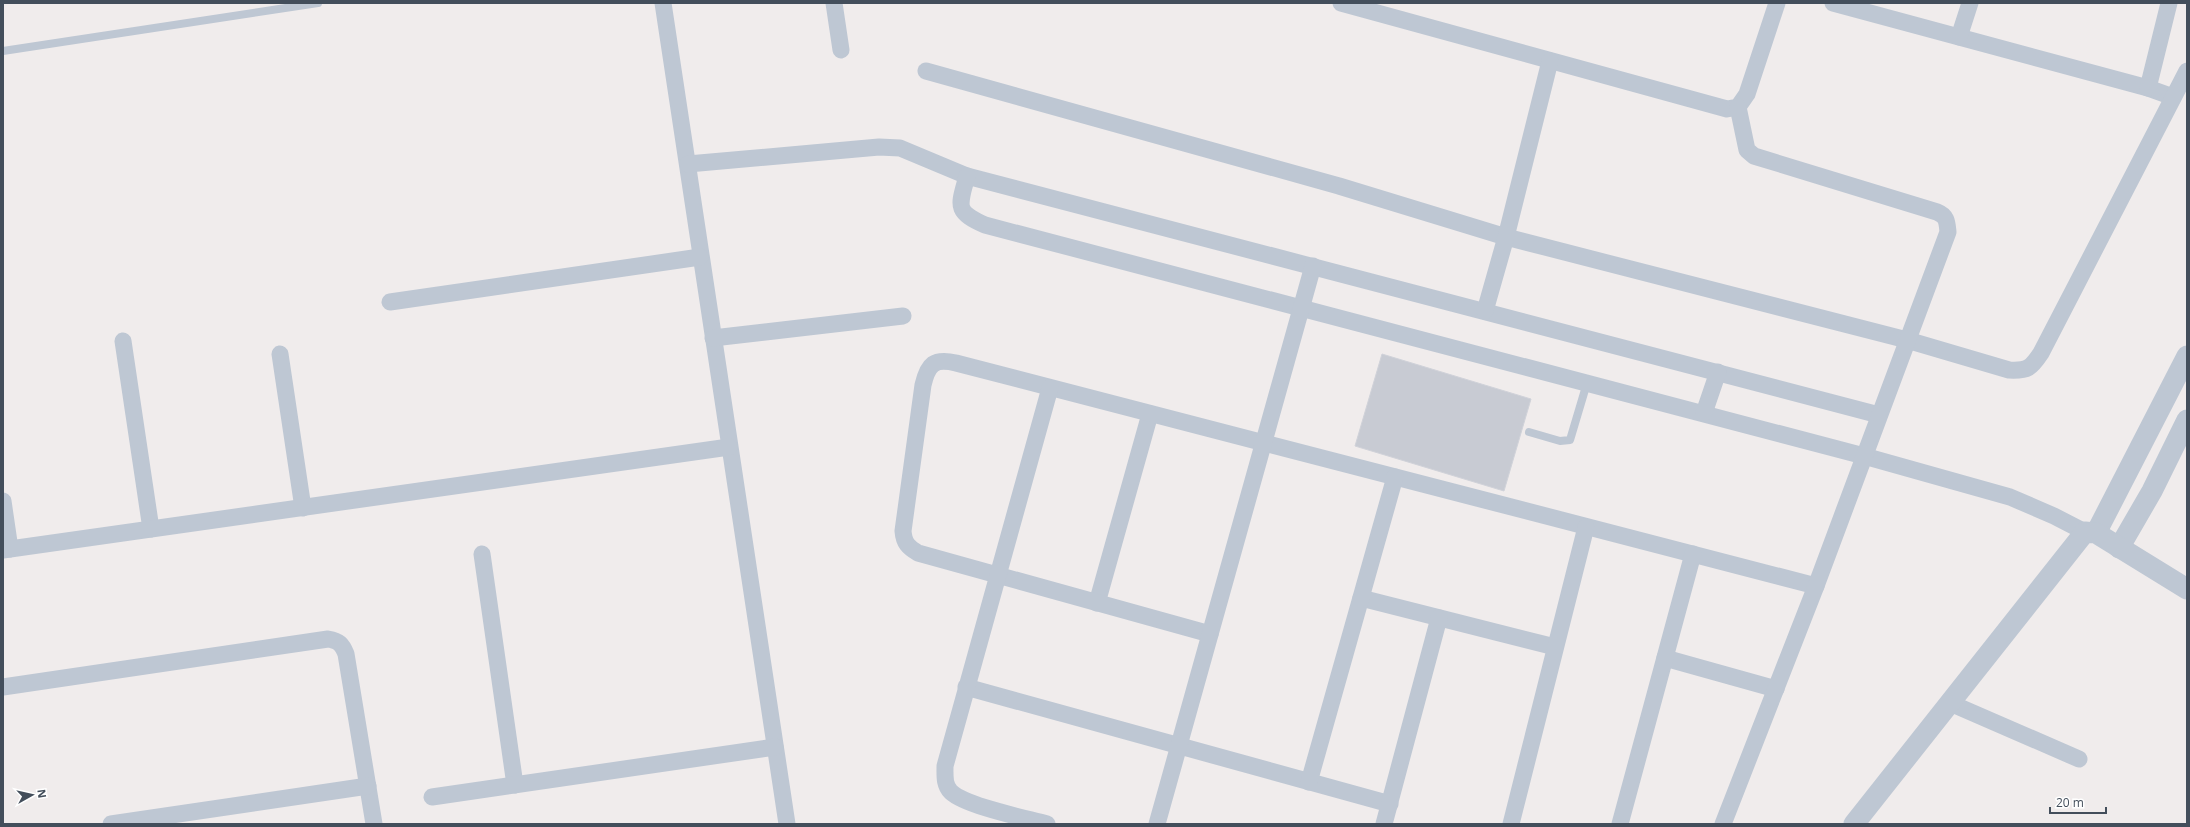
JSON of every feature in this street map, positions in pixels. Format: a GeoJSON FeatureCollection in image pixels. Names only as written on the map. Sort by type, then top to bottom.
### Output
{"type":"FeatureCollection","features":[{"type":"Feature","properties":{"kind":"street"},"geometry":{"type":"LineString","coordinates":[[663,3],[688,164],[700,257],[787,824]]}},
{"type":"Feature","properties":{"kind":"street"},"geometry":{"type":"LineString","coordinates":[[834,3],[841,50]]}},
{"type":"Feature","properties":{"kind":"street"},"geometry":{"type":"LineString","coordinates":[[1341,3],[1728,109],[1738,107],[1747,94],[1777,3]]}},
{"type":"Feature","properties":{"kind":"street"},"geometry":{"type":"LineString","coordinates":[[1833,3],[2148,88],[2173,97]]}},
{"type":"Feature","properties":{"kind":"street"},"geometry":{"type":"LineString","coordinates":[[1959,37],[1970,3]]}},
{"type":"Feature","properties":{"kind":"street"},"geometry":{"type":"LineString","coordinates":[[2148,88],[2168,3]]}},
{"type":"Feature","properties":{"kind":"street"},"geometry":{"type":"LineString","coordinates":[[1485,311],[1506,237],[1550,61]]}},
{"type":"Feature","properties":{"kind":"street"},"geometry":{"type":"LineString","coordinates":[[926,71],[1339,186],[1506,237],[1908,340],[2009,370],[2023,371],[2033,364],[2187,71]]}},
{"type":"Feature","properties":{"kind":"street"},"geometry":{"type":"LineString","coordinates":[[1723,824],[1816,586],[1948,232],[1947,220],[1943,214],[1754,156],[1747,150],[1738,107]]}},
{"type":"Feature","properties":{"kind":"street"},"geometry":{"type":"LineString","coordinates":[[688,164],[879,147],[900,148],[967,176],[1880,415]]}},
{"type":"Feature","properties":{"kind":"street"},"geometry":{"type":"LineString","coordinates":[[967,176],[960,202],[963,212],[970,218],[985,225],[1864,456],[2010,497],[2054,516],[2120,548],[2187,589]]}},
{"type":"Feature","properties":{"kind":"street"},"geometry":{"type":"LineString","coordinates":[[390,302],[700,257]]}},
{"type":"Feature","properties":{"kind":"street"},"geometry":{"type":"LineString","coordinates":[[1157,824],[1314,266]]}},
{"type":"Feature","properties":{"kind":"street"},"geometry":{"type":"LineString","coordinates":[[713,338],[903,316]]}},
{"type":"Feature","properties":{"kind":"street"},"geometry":{"type":"LineString","coordinates":[[122,341],[152,529]]}},
{"type":"Feature","properties":{"kind":"street"},"geometry":{"type":"LineString","coordinates":[[280,354],[303,508]]}},
{"type":"Feature","properties":{"kind":"street"},"geometry":{"type":"LineString","coordinates":[[1854,824],[1950,703],[2090,533],[2187,356]]}},
{"type":"Feature","properties":{"kind":"street"},"geometry":{"type":"LineString","coordinates":[[1210,634],[918,553],[908,547],[904,541],[904,524],[926,372],[934,362],[944,360],[1816,586]]}},
{"type":"Feature","properties":{"kind":"street"},"geometry":{"type":"LineString","coordinates":[[1704,414],[1718,372]]}},
{"type":"Feature","properties":{"kind":"street"},"geometry":{"type":"LineString","coordinates":[[1047,824],[970,802],[952,793],[945,783],[945,766],[1050,388]]}},
{"type":"Feature","properties":{"kind":"street"},"geometry":{"type":"LineString","coordinates":[[1097,603],[1150,414]]}},
{"type":"Feature","properties":{"kind":"street"},"geometry":{"type":"LineString","coordinates":[[2120,548],[2152,491],[2187,420]]}},
{"type":"Feature","properties":{"kind":"street"},"geometry":{"type":"LineString","coordinates":[[3,501],[7,550],[729,447]]}},
{"type":"Feature","properties":{"kind":"street"},"geometry":{"type":"LineString","coordinates":[[1309,782],[1396,477]]}},
{"type":"Feature","properties":{"kind":"street"},"geometry":{"type":"LineString","coordinates":[[1511,824],[1586,527]]}},
{"type":"Feature","properties":{"kind":"street"},"geometry":{"type":"LineString","coordinates":[[482,554],[515,785]]}},
{"type":"Feature","properties":{"kind":"street"},"geometry":{"type":"LineString","coordinates":[[1622,824],[1693,554]]}},
{"type":"Feature","properties":{"kind":"street"},"geometry":{"type":"LineString","coordinates":[[1361,598],[1555,647]]}},
{"type":"Feature","properties":{"kind":"street"},"geometry":{"type":"LineString","coordinates":[[1384,824],[1439,618]]}},
{"type":"Feature","properties":{"kind":"street"},"geometry":{"type":"LineString","coordinates":[[3,687],[328,639],[336,640],[343,644],[346,654],[374,824]]}},
{"type":"Feature","properties":{"kind":"street"},"geometry":{"type":"LineString","coordinates":[[1665,658],[1776,689]]}},
{"type":"Feature","properties":{"kind":"street"},"geometry":{"type":"LineString","coordinates":[[966,687],[1390,804]]}},
{"type":"Feature","properties":{"kind":"street"},"geometry":{"type":"LineString","coordinates":[[1950,703],[2079,759]]}},
{"type":"Feature","properties":{"kind":"street"},"geometry":{"type":"LineString","coordinates":[[432,797],[775,747]]}},
{"type":"Feature","properties":{"kind":"street"},"geometry":{"type":"LineString","coordinates":[[111,824],[368,786]]}},
{"type":"Feature","properties":{"kind":"lane"},"geometry":{"type":"LineString","coordinates":[[3,51],[318,3]]}},
{"type":"Feature","properties":{"kind":"lane"},"geometry":{"type":"LineString","coordinates":[[1529,432],[1560,441],[1570,440],[1587,383]]}},
{"type":"Feature","properties":{"kind":"building"},"geometry":{"type":"Polygon","coordinates":[[[1382,354],[1531,399],[1504,491],[1355,446],[1382,354]]]}}]}
